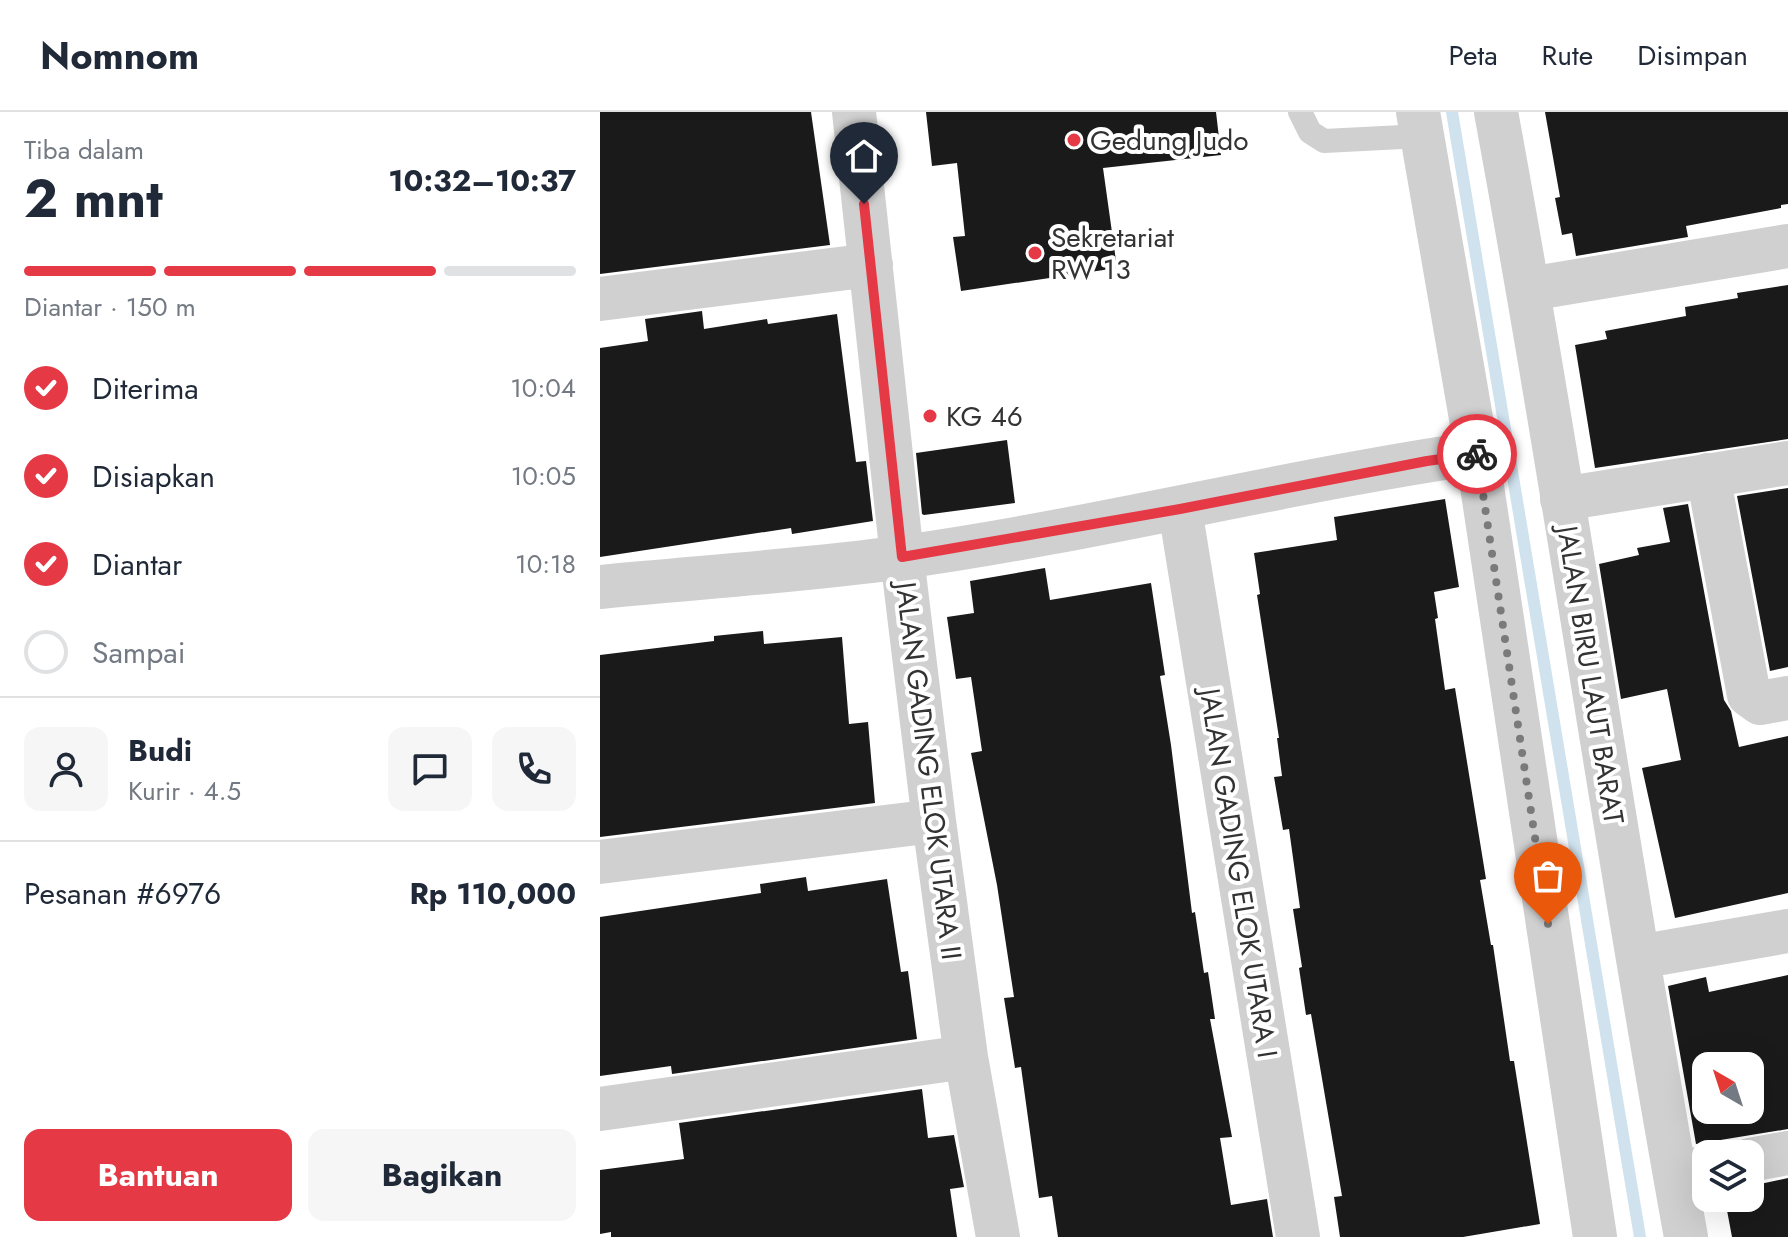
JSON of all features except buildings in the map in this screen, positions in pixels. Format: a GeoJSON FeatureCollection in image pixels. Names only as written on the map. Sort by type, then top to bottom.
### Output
{"type":"FeatureCollection","features":[{"type":"Feature","properties":{"kind":"street","name":"JALAN GADING ELOK UTARA II"},"geometry":{"type":"LineString","coordinates":[[854,112],[934,821],[966,1057],[998,1237]]}},
{"type":"Feature","properties":{"kind":"street","name":"JALAN BIRU LAUT BARAT"},"geometry":{"type":"LineString","coordinates":[[1496,112],[1529,289],[1638,957],[1690,1170],[1686,1237]]}},
{"type":"Feature","properties":{"kind":"street"},"geometry":{"type":"LineString","coordinates":[[1420,124],[1477,453],[1595,1237]]}},
{"type":"Feature","properties":{"kind":"street"},"geometry":{"type":"LineString","coordinates":[[1529,289],[1788,246]]}},
{"type":"Feature","properties":{"kind":"street"},"geometry":{"type":"LineString","coordinates":[[600,299],[871,265]]}},
{"type":"Feature","properties":{"kind":"street"},"geometry":{"type":"LineString","coordinates":[[600,587],[902,557],[1477,453]]}},
{"type":"Feature","properties":{"kind":"street"},"geometry":{"type":"LineString","coordinates":[[1562,499],[1788,463]]}},
{"type":"Feature","properties":{"kind":"street"},"geometry":{"type":"LineString","coordinates":[[1708,475],[1749,695],[1760,703],[1788,698]]}},
{"type":"Feature","properties":{"kind":"street","name":"JALAN GADING ELOK UTARA I"},"geometry":{"type":"LineString","coordinates":[[1180,509],[1298,1237]]}},
{"type":"Feature","properties":{"kind":"street"},"geometry":{"type":"LineString","coordinates":[[600,862],[934,821]]}},
{"type":"Feature","properties":{"kind":"street"},"geometry":{"type":"LineString","coordinates":[[1638,957],[1788,931]]}},
{"type":"Feature","properties":{"kind":"street"},"geometry":{"type":"LineString","coordinates":[[600,1109],[966,1057]]}},
{"type":"Feature","properties":{"kind":"street"},"geometry":{"type":"LineString","coordinates":[[1764,1157],[1788,1153]]}},
{"type":"Feature","properties":{"kind":"lane"},"geometry":{"type":"LineString","coordinates":[[1300,112],[1310,132],[1324,141],[1420,124]]}},
{"type":"Feature","properties":{"kind":"waterway"},"geometry":{"type":"LineString","coordinates":[[1452,112],[1640,1237]]}},
{"type":"Feature","properties":{"kind":"way so far"},"geometry":{"type":"LineString","coordinates":[[1477,454],[1548,924]]}},
{"type":"Feature","properties":{"kind":"place","name":"Gedung Judo"},"geometry":{"type":"Point","coordinates":[1074,140]}},
{"type":"Feature","properties":{"kind":"place","name":"Sekretariat RW 13"},"geometry":{"type":"Point","coordinates":[1035,253]}},
{"type":"Feature","properties":{"kind":"place","name":"KG 46"},"geometry":{"type":"Point","coordinates":[930,416]}},
{"type":"Feature","properties":{"kind":"route"},"geometry":{"type":"LineString","coordinates":[[864,204],[902,557],[1477,454]]}}]}
